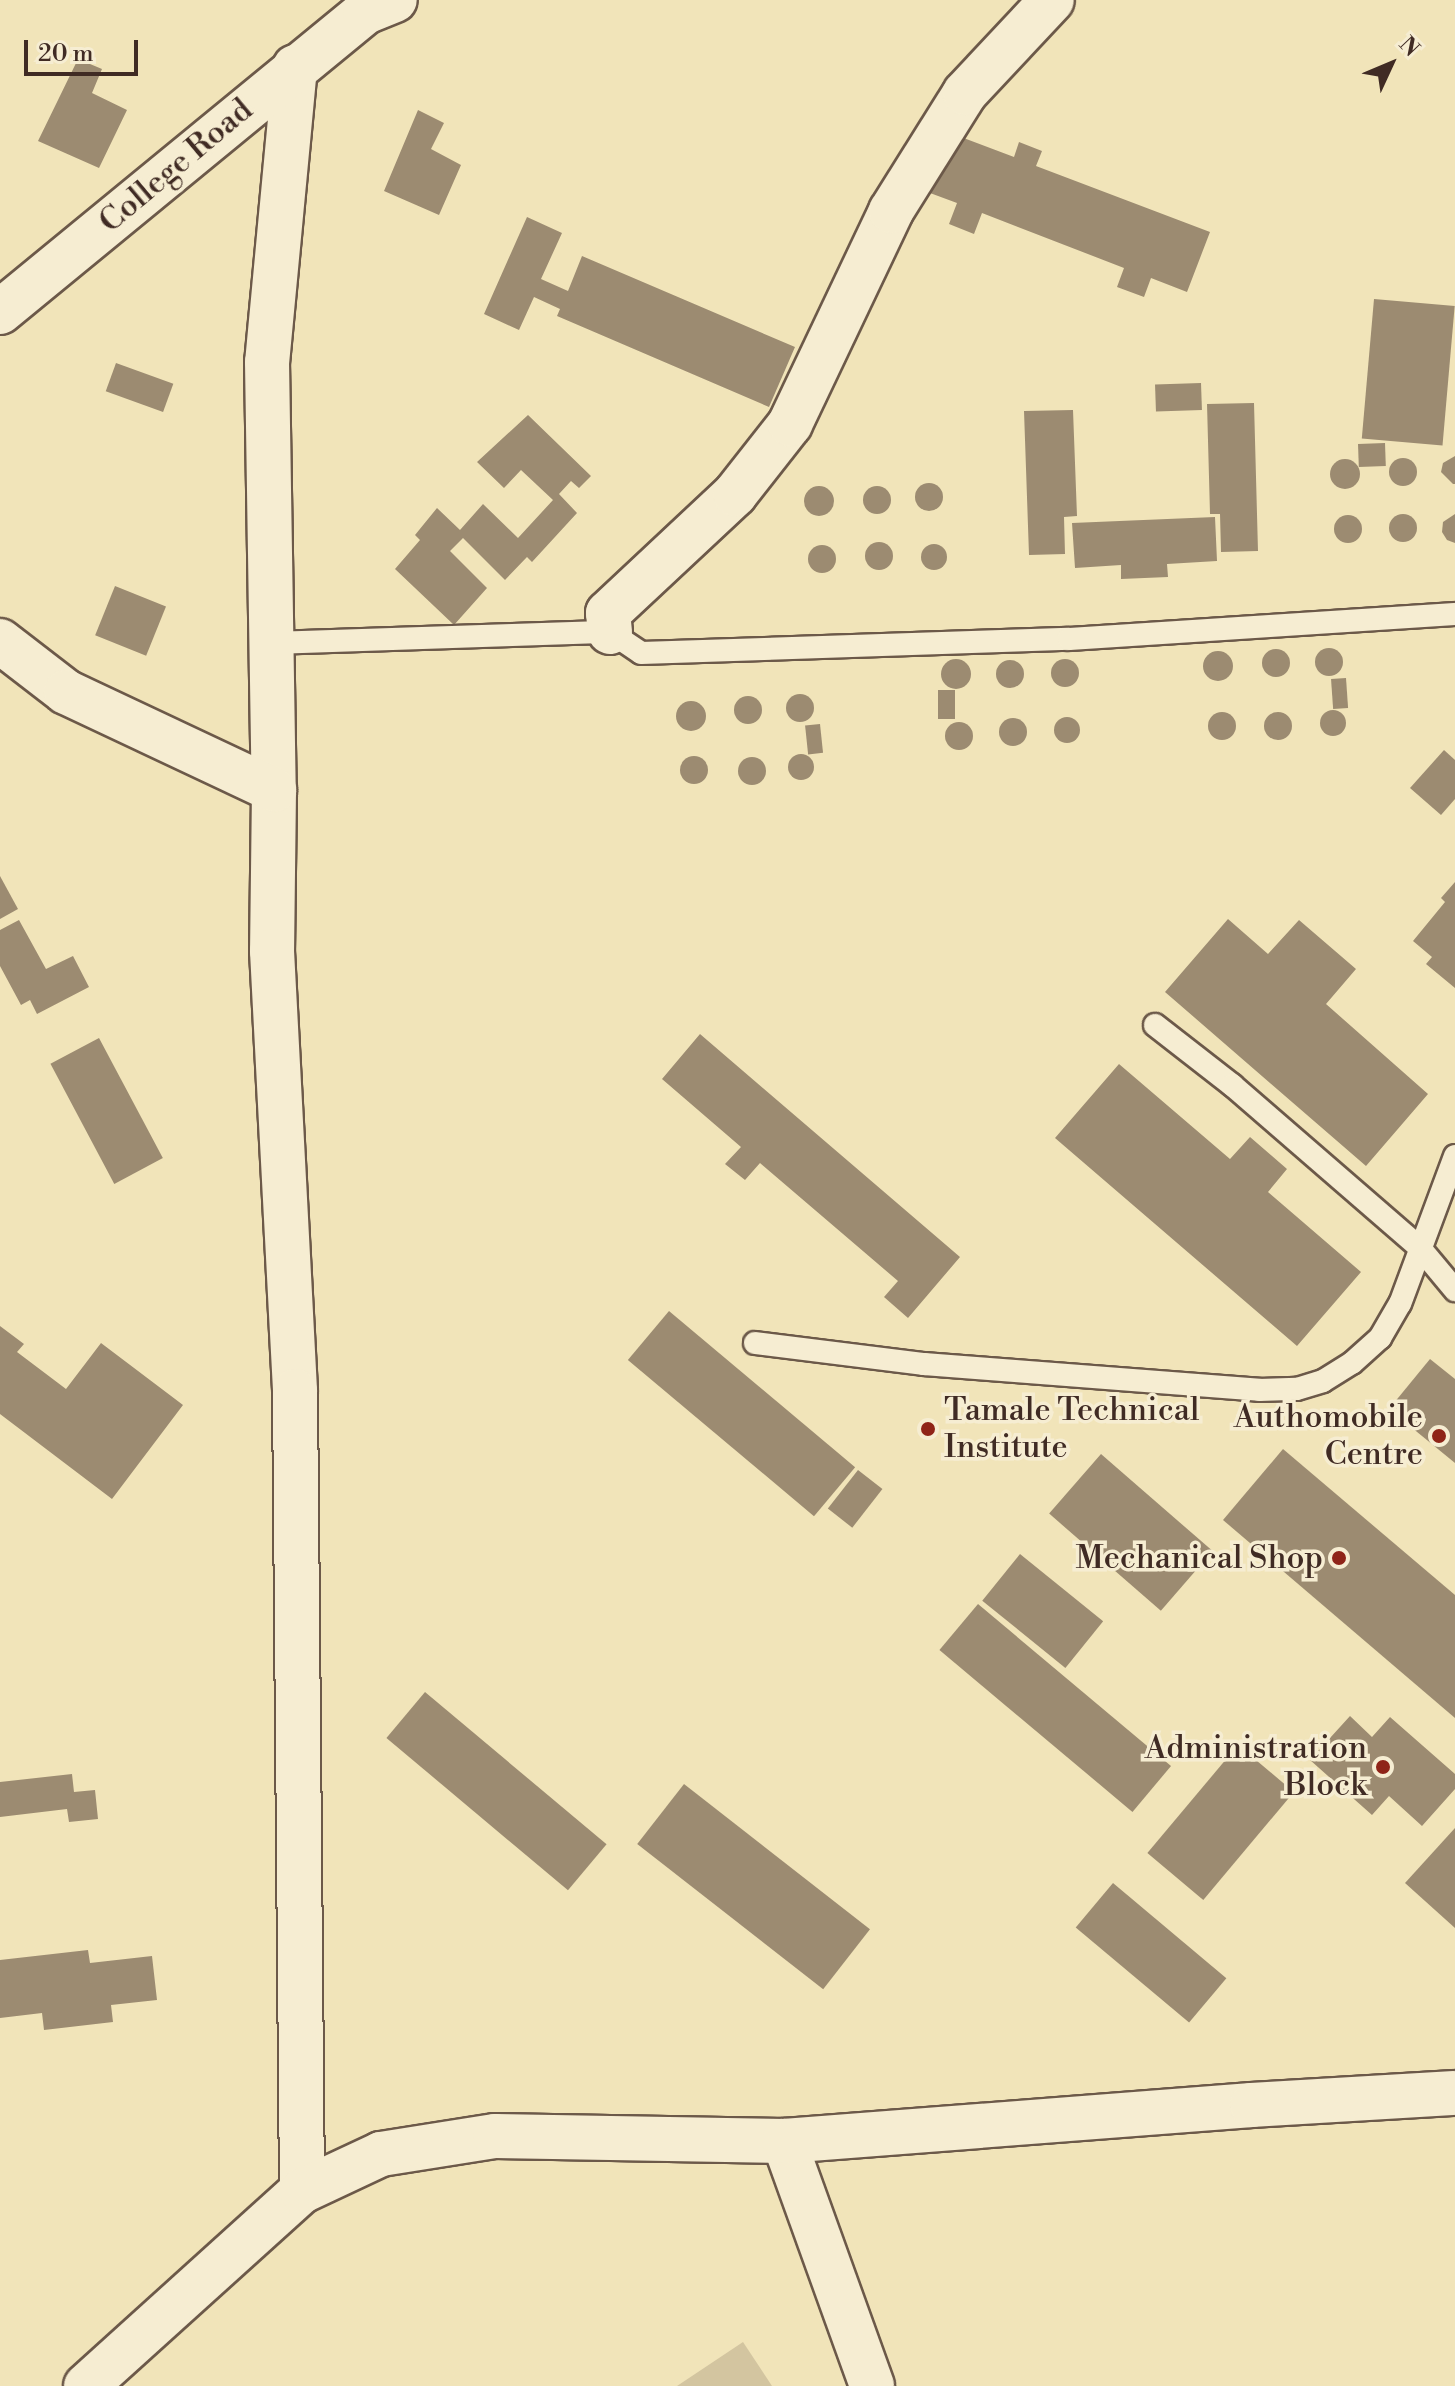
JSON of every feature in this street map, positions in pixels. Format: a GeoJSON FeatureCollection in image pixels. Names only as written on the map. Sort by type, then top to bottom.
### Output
{"type":"FeatureCollection","features":[{"type":"Feature","properties":{"kind":"street","name":"College Road"},"geometry":{"type":"LineString","coordinates":[[0,312],[295,67],[365,12],[395,0]]}},
{"type":"Feature","properties":{"kind":"street"},"geometry":{"type":"LineString","coordinates":[[610,632],[608,613],[735,494],[790,424],[891,211],[965,93],[1052,0]]}},
{"type":"Feature","properties":{"kind":"street"},"geometry":{"type":"LineString","coordinates":[[295,67],[267,362],[274,790],[272,951],[295,1391],[302,2191]]}},
{"type":"Feature","properties":{"kind":"street"},"geometry":{"type":"LineString","coordinates":[[0,641],[66,692],[274,790]]}},
{"type":"Feature","properties":{"kind":"street"},"geometry":{"type":"LineString","coordinates":[[86,2386],[302,2191],[381,2154],[495,2136],[784,2141],[1252,2105],[1455,2093]]}},
{"type":"Feature","properties":{"kind":"street"},"geometry":{"type":"LineString","coordinates":[[784,2141],[872,2386]]}},
{"type":"Feature","properties":{"kind":"lane"},"geometry":{"type":"LineString","coordinates":[[272,643],[610,632],[641,653],[1069,639],[1455,614]]}},
{"type":"Feature","properties":{"kind":"lane"},"geometry":{"type":"LineString","coordinates":[[1155,1025],[1232,1085],[1420,1248],[1455,1290]]}},
{"type":"Feature","properties":{"kind":"lane"},"geometry":{"type":"LineString","coordinates":[[755,1343],[924,1364],[1259,1390],[1297,1389],[1323,1381],[1352,1363],[1380,1338],[1400,1304],[1455,1156]]}},
{"type":"Feature","properties":{"kind":"shaded area"},"geometry":{"type":"Polygon","coordinates":[[[743,2342],[772,2386],[677,2386],[743,2342]]]}},
{"type":"Feature","properties":{"kind":"building"},"geometry":{"type":"Polygon","coordinates":[[[78,59],[102,69],[92,93],[127,110],[99,168],[38,141],[78,59]]]}},
{"type":"Feature","properties":{"kind":"building"},"geometry":{"type":"Polygon","coordinates":[[[418,110],[444,123],[431,149],[461,165],[439,215],[384,191],[418,110]]]}},
{"type":"Feature","properties":{"kind":"building"},"geometry":{"type":"Polygon","coordinates":[[[953,134],[1014,157],[1019,142],[1042,151],[1036,166],[1210,232],[1187,292],[1151,278],[1144,297],[1117,287],[1124,268],[982,213],[974,234],[949,224],[957,203],[930,193],[953,134]]]}},
{"type":"Feature","properties":{"kind":"building"},"geometry":{"type":"Polygon","coordinates":[[[527,217],[562,233],[541,279],[568,291],[582,256],[795,347],[769,407],[557,316],[560,309],[534,297],[519,330],[484,314],[527,217]]]}},
{"type":"Feature","properties":{"kind":"building"},"geometry":{"type":"Polygon","coordinates":[[[1374,299],[1455,306],[1442,446],[1362,438],[1374,299]]]}},
{"type":"Feature","properties":{"kind":"building"},"geometry":{"type":"Polygon","coordinates":[[[116,363],[173,384],[163,412],[106,391],[116,363]]]}},
{"type":"Feature","properties":{"kind":"building"},"geometry":{"type":"Polygon","coordinates":[[[1201,383],[1202,410],[1156,412],[1155,385],[1201,383]]]}},
{"type":"Feature","properties":{"kind":"building"},"geometry":{"type":"Polygon","coordinates":[[[1254,403],[1258,551],[1221,552],[1220,514],[1210,514],[1207,404],[1254,403]]]}},
{"type":"Feature","properties":{"kind":"building"},"geometry":{"type":"Polygon","coordinates":[[[1073,410],[1077,516],[1064,517],[1065,554],[1029,555],[1024,411],[1073,410]]]}},
{"type":"Feature","properties":{"kind":"building"},"geometry":{"type":"Polygon","coordinates":[[[528,415],[591,476],[579,488],[571,481],[559,494],[577,513],[532,562],[527,557],[505,580],[463,538],[450,551],[487,588],[454,625],[395,569],[420,540],[415,535],[437,508],[460,530],[483,504],[518,538],[553,500],[521,470],[504,488],[477,462],[528,415]]]}},
{"type":"Feature","properties":{"kind":"building"},"geometry":{"type":"Polygon","coordinates":[[[1385,443],[1386,466],[1359,467],[1358,444],[1385,443]]]}},
{"type":"Feature","properties":{"kind":"building"},"geometry":{"type":"Polygon","coordinates":[[[1455,456],[1453,484],[1441,472],[1443,463],[1455,456]]]}},
{"type":"Feature","properties":{"kind":"building"},"geometry":{"type":"Polygon","coordinates":[[[1403,458],[1413,462],[1417,472],[1413,482],[1403,486],[1393,482],[1389,472],[1393,462],[1403,458]]]}},
{"type":"Feature","properties":{"kind":"building"},"geometry":{"type":"Polygon","coordinates":[[[1345,459],[1351,460],[1359,468],[1359,480],[1351,488],[1345,489],[1339,488],[1331,480],[1330,474],[1331,468],[1339,460],[1345,459]]]}},
{"type":"Feature","properties":{"kind":"building"},"geometry":{"type":"Polygon","coordinates":[[[929,483],[939,487],[943,497],[939,507],[929,511],[919,507],[915,497],[919,487],[929,483]]]}},
{"type":"Feature","properties":{"kind":"building"},"geometry":{"type":"Polygon","coordinates":[[[819,486],[825,487],[833,495],[833,507],[825,515],[819,516],[813,515],[805,507],[804,501],[805,495],[813,487],[819,486]]]}},
{"type":"Feature","properties":{"kind":"building"},"geometry":{"type":"Polygon","coordinates":[[[877,486],[887,490],[891,500],[887,510],[877,514],[867,510],[863,500],[867,490],[877,486]]]}},
{"type":"Feature","properties":{"kind":"building"},"geometry":{"type":"Polygon","coordinates":[[[1403,514],[1413,518],[1417,528],[1413,538],[1403,542],[1393,538],[1389,528],[1393,518],[1403,514]]]}},
{"type":"Feature","properties":{"kind":"building"},"geometry":{"type":"Polygon","coordinates":[[[1455,514],[1455,543],[1447,540],[1442,532],[1443,522],[1455,514]]]}},
{"type":"Feature","properties":{"kind":"building"},"geometry":{"type":"Polygon","coordinates":[[[1348,515],[1358,519],[1362,529],[1358,539],[1348,543],[1338,539],[1334,529],[1338,519],[1348,515]]]}},
{"type":"Feature","properties":{"kind":"building"},"geometry":{"type":"Polygon","coordinates":[[[1215,517],[1217,561],[1167,564],[1168,577],[1121,579],[1121,565],[1075,568],[1072,523],[1215,517]]]}},
{"type":"Feature","properties":{"kind":"building"},"geometry":{"type":"Polygon","coordinates":[[[879,542],[889,546],[893,556],[889,566],[879,570],[869,566],[865,556],[869,546],[879,542]]]}},
{"type":"Feature","properties":{"kind":"building"},"geometry":{"type":"Polygon","coordinates":[[[934,544],[943,548],[947,557],[943,566],[934,570],[925,566],[921,557],[925,548],[934,544]]]}},
{"type":"Feature","properties":{"kind":"building"},"geometry":{"type":"Polygon","coordinates":[[[822,545],[832,549],[836,559],[832,569],[822,573],[812,569],[808,559],[812,549],[822,545]]]}},
{"type":"Feature","properties":{"kind":"building"},"geometry":{"type":"Polygon","coordinates":[[[115,586],[166,607],[146,656],[95,635],[115,586]]]}},
{"type":"Feature","properties":{"kind":"building"},"geometry":{"type":"Polygon","coordinates":[[[1329,648],[1339,652],[1343,662],[1339,672],[1329,676],[1319,672],[1315,662],[1319,652],[1329,648]]]}},
{"type":"Feature","properties":{"kind":"building"},"geometry":{"type":"Polygon","coordinates":[[[1276,649],[1286,653],[1290,663],[1286,673],[1276,677],[1266,673],[1262,663],[1266,653],[1276,649]]]}},
{"type":"Feature","properties":{"kind":"building"},"geometry":{"type":"Polygon","coordinates":[[[1218,651],[1229,655],[1233,666],[1229,677],[1218,681],[1207,677],[1203,666],[1207,655],[1218,651]]]}},
{"type":"Feature","properties":{"kind":"building"},"geometry":{"type":"Polygon","coordinates":[[[956,659],[962,660],[970,668],[970,680],[962,688],[956,689],[950,688],[942,680],[941,674],[942,668],[950,660],[956,659]]]}},
{"type":"Feature","properties":{"kind":"building"},"geometry":{"type":"Polygon","coordinates":[[[1065,659],[1075,663],[1079,673],[1075,683],[1065,687],[1055,683],[1051,673],[1055,663],[1065,659]]]}},
{"type":"Feature","properties":{"kind":"building"},"geometry":{"type":"Polygon","coordinates":[[[1010,660],[1020,664],[1024,674],[1020,684],[1010,688],[1000,684],[996,674],[1000,664],[1010,660]]]}},
{"type":"Feature","properties":{"kind":"building"},"geometry":{"type":"Polygon","coordinates":[[[1346,678],[1348,708],[1333,709],[1331,679],[1346,678]]]}},
{"type":"Feature","properties":{"kind":"building"},"geometry":{"type":"Polygon","coordinates":[[[938,690],[955,690],[955,719],[938,719],[938,690]]]}},
{"type":"Feature","properties":{"kind":"building"},"geometry":{"type":"Polygon","coordinates":[[[800,694],[810,698],[814,708],[810,718],[800,722],[790,718],[786,708],[790,698],[800,694]]]}},
{"type":"Feature","properties":{"kind":"building"},"geometry":{"type":"Polygon","coordinates":[[[748,696],[758,700],[762,710],[758,720],[748,724],[738,720],[734,710],[738,700],[748,696]]]}},
{"type":"Feature","properties":{"kind":"building"},"geometry":{"type":"Polygon","coordinates":[[[691,701],[702,705],[706,716],[702,727],[691,731],[680,727],[676,716],[680,705],[691,701]]]}},
{"type":"Feature","properties":{"kind":"building"},"geometry":{"type":"Polygon","coordinates":[[[1333,710],[1342,714],[1346,723],[1342,732],[1333,736],[1324,732],[1320,723],[1324,714],[1333,710]]]}},
{"type":"Feature","properties":{"kind":"building"},"geometry":{"type":"Polygon","coordinates":[[[1222,712],[1232,716],[1236,726],[1232,736],[1222,740],[1212,736],[1208,726],[1212,716],[1222,712]]]}},
{"type":"Feature","properties":{"kind":"building"},"geometry":{"type":"Polygon","coordinates":[[[1278,712],[1288,716],[1292,726],[1288,736],[1278,740],[1268,736],[1264,726],[1268,716],[1278,712]]]}},
{"type":"Feature","properties":{"kind":"building"},"geometry":{"type":"Polygon","coordinates":[[[1067,717],[1076,721],[1080,730],[1076,739],[1067,743],[1058,739],[1054,730],[1058,721],[1067,717]]]}},
{"type":"Feature","properties":{"kind":"building"},"geometry":{"type":"Polygon","coordinates":[[[1013,718],[1023,722],[1027,732],[1023,742],[1013,746],[1003,742],[999,732],[1003,722],[1013,718]]]}},
{"type":"Feature","properties":{"kind":"building"},"geometry":{"type":"Polygon","coordinates":[[[959,722],[969,726],[973,736],[969,746],[959,750],[949,746],[945,736],[949,726],[959,722]]]}},
{"type":"Feature","properties":{"kind":"building"},"geometry":{"type":"Polygon","coordinates":[[[820,724],[823,753],[808,754],[805,726],[820,724]]]}},
{"type":"Feature","properties":{"kind":"building"},"geometry":{"type":"Polygon","coordinates":[[[1444,750],[1455,760],[1455,799],[1441,815],[1410,788],[1444,750]]]}},
{"type":"Feature","properties":{"kind":"building"},"geometry":{"type":"Polygon","coordinates":[[[801,754],[810,758],[814,767],[810,776],[801,780],[792,776],[788,767],[792,758],[801,754]]]}},
{"type":"Feature","properties":{"kind":"building"},"geometry":{"type":"Polygon","coordinates":[[[694,756],[704,760],[708,770],[704,780],[694,784],[684,780],[680,770],[684,760],[694,756]]]}},
{"type":"Feature","properties":{"kind":"building"},"geometry":{"type":"Polygon","coordinates":[[[752,757],[762,761],[766,771],[762,781],[752,785],[742,781],[738,771],[742,761],[752,757]]]}},
{"type":"Feature","properties":{"kind":"building"},"geometry":{"type":"Polygon","coordinates":[[[0,876],[18,909],[0,919],[0,876]]]}},
{"type":"Feature","properties":{"kind":"building"},"geometry":{"type":"Polygon","coordinates":[[[1455,882],[1455,988],[1426,964],[1432,957],[1413,941],[1445,902],[1441,898],[1455,882]]]}},
{"type":"Feature","properties":{"kind":"building"},"geometry":{"type":"Polygon","coordinates":[[[1228,919],[1268,954],[1299,920],[1356,969],[1326,1004],[1428,1094],[1366,1166],[1165,992],[1228,919]]]}},
{"type":"Feature","properties":{"kind":"building"},"geometry":{"type":"Polygon","coordinates":[[[19,920],[46,969],[73,956],[89,987],[37,1014],[30,1000],[21,1005],[0,966],[0,930],[19,920]]]}},
{"type":"Feature","properties":{"kind":"building"},"geometry":{"type":"Polygon","coordinates":[[[700,1034],[960,1257],[908,1318],[884,1297],[898,1281],[760,1163],[745,1180],[725,1164],[741,1147],[662,1079],[700,1034]]]}},
{"type":"Feature","properties":{"kind":"building"},"geometry":{"type":"Polygon","coordinates":[[[99,1038],[163,1158],[114,1184],[50,1064],[99,1038]]]}},
{"type":"Feature","properties":{"kind":"building"},"geometry":{"type":"Polygon","coordinates":[[[1119,1064],[1230,1159],[1250,1137],[1287,1169],[1268,1192],[1361,1272],[1297,1346],[1055,1138],[1119,1064]]]}},
{"type":"Feature","properties":{"kind":"building"},"geometry":{"type":"Polygon","coordinates":[[[669,1311],[855,1467],[814,1516],[628,1360],[669,1311]]]}},
{"type":"Feature","properties":{"kind":"building"},"geometry":{"type":"Polygon","coordinates":[[[0,1326],[24,1344],[17,1352],[66,1389],[101,1343],[183,1405],[112,1499],[0,1414],[0,1326]]]}},
{"type":"Feature","properties":{"kind":"building","name":"Authomobile Centre"},"geometry":{"type":"Polygon","coordinates":[[[1430,1359],[1455,1379],[1455,1463],[1389,1409],[1430,1359]]]}},
{"type":"Feature","properties":{"kind":"building","name":"Mechanical Shop"},"geometry":{"type":"Polygon","coordinates":[[[1283,1449],[1455,1595],[1455,1718],[1223,1520],[1283,1449]]]}},
{"type":"Feature","properties":{"kind":"building"},"geometry":{"type":"Polygon","coordinates":[[[1101,1454],[1213,1551],[1161,1611],[1049,1514],[1101,1454]]]}},
{"type":"Feature","properties":{"kind":"building"},"geometry":{"type":"Polygon","coordinates":[[[858,1470],[882,1489],[852,1528],[828,1509],[858,1470]]]}},
{"type":"Feature","properties":{"kind":"building"},"geometry":{"type":"Polygon","coordinates":[[[1020,1554],[1103,1621],[1065,1668],[982,1601],[1020,1554]]]}},
{"type":"Feature","properties":{"kind":"building"},"geometry":{"type":"Polygon","coordinates":[[[978,1604],[1171,1766],[1132,1812],[939,1650],[978,1604]]]}},
{"type":"Feature","properties":{"kind":"building"},"geometry":{"type":"Polygon","coordinates":[[[425,1692],[607,1844],[568,1890],[386,1738],[425,1692]]]}},
{"type":"Feature","properties":{"kind":"building","name":"Administration Block"},"geometry":{"type":"Polygon","coordinates":[[[1350,1716],[1372,1737],[1390,1717],[1455,1774],[1455,1789],[1422,1826],[1389,1796],[1372,1815],[1310,1760],[1350,1716]]]}},
{"type":"Feature","properties":{"kind":"building"},"geometry":{"type":"Polygon","coordinates":[[[1238,1745],[1294,1792],[1203,1900],[1147,1853],[1238,1745]]]}},
{"type":"Feature","properties":{"kind":"building"},"geometry":{"type":"Polygon","coordinates":[[[72,1774],[74,1792],[95,1790],[98,1819],[69,1822],[67,1809],[0,1817],[0,1782],[72,1774]]]}},
{"type":"Feature","properties":{"kind":"building"},"geometry":{"type":"Polygon","coordinates":[[[684,1784],[870,1929],[823,1989],[637,1844],[684,1784]]]}},
{"type":"Feature","properties":{"kind":"building","name":"Administration Block"},"geometry":{"type":"Polygon","coordinates":[[[1455,1828],[1455,1928],[1405,1883],[1455,1828]]]}},
{"type":"Feature","properties":{"kind":"building"},"geometry":{"type":"Polygon","coordinates":[[[1113,1883],[1226,1978],[1189,2023],[1076,1927],[1113,1883]]]}},
{"type":"Feature","properties":{"kind":"building"},"geometry":{"type":"Polygon","coordinates":[[[88,1950],[90,1963],[152,1956],[157,2000],[111,2005],[113,2022],[44,2030],[42,2013],[0,2018],[0,1960],[88,1950]]]}},
{"type":"Feature","properties":{"kind":"place","name":"Tamale Technical Institute"},"geometry":{"type":"Point","coordinates":[928,1429]}},
{"type":"Feature","properties":{"kind":"place","name":"Authomobile Centre"},"geometry":{"type":"Point","coordinates":[1439,1436]}},
{"type":"Feature","properties":{"kind":"place","name":"Mechanical Shop"},"geometry":{"type":"Point","coordinates":[1339,1558]}},
{"type":"Feature","properties":{"kind":"place","name":"Administration Block"},"geometry":{"type":"Point","coordinates":[1383,1767]}}]}
